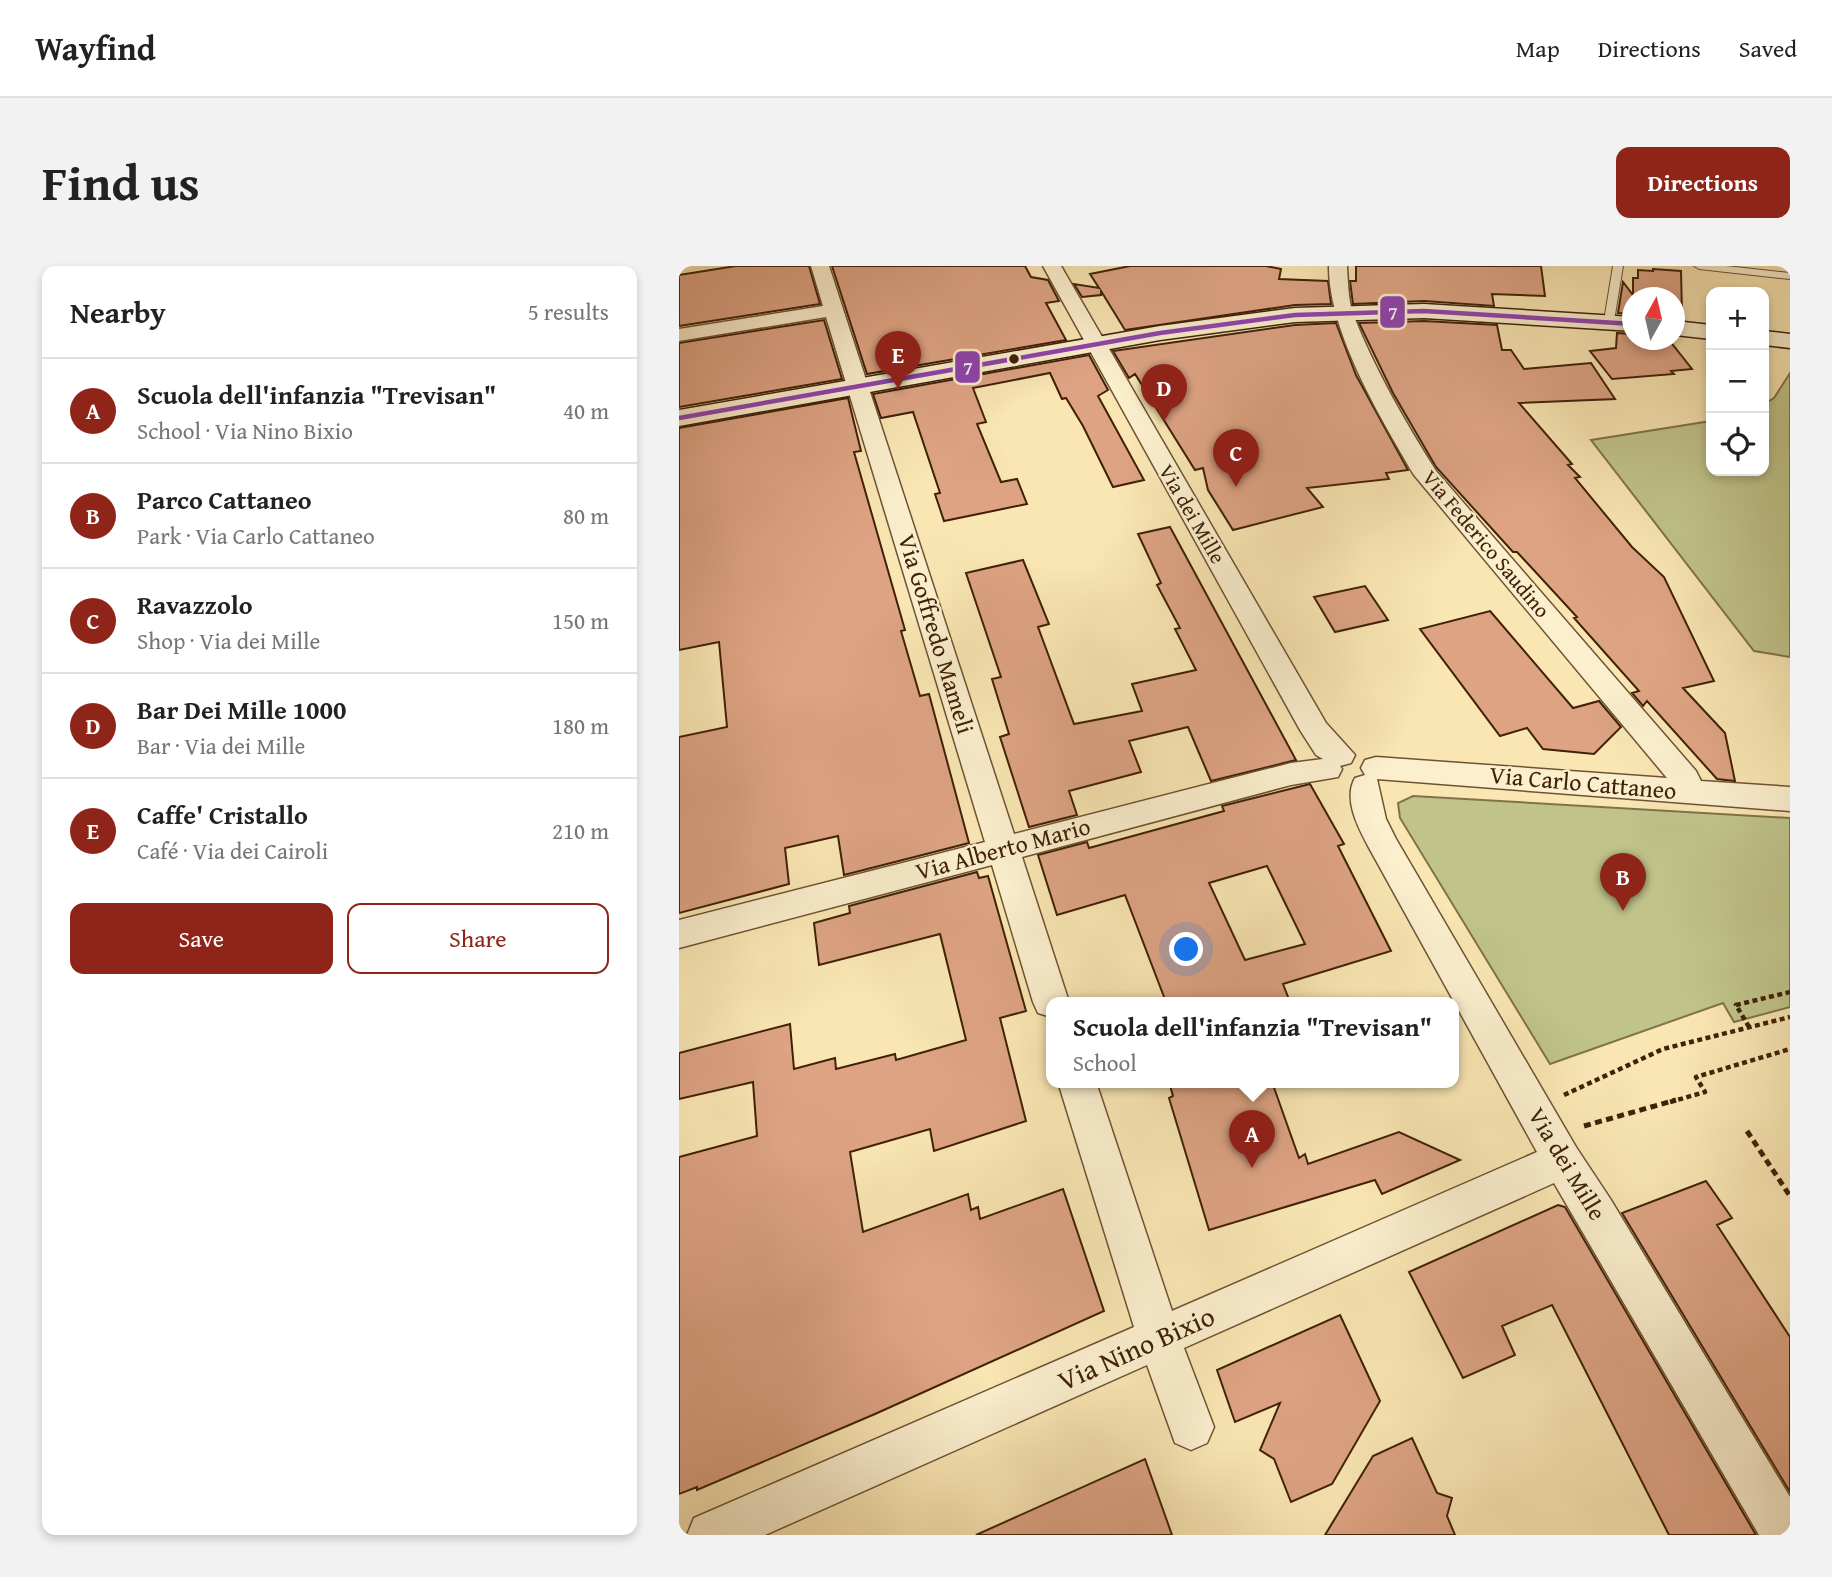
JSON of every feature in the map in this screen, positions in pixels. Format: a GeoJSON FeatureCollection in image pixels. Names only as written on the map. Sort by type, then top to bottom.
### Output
{"type":"FeatureCollection","features":[{"type":"Feature","properties":{"kind":"street","name":"Via Goffredo Mameli"},"geometry":{"type":"LineString","coordinates":[[820,266],[1049,997]]}},
{"type":"Feature","properties":{"kind":"street","name":"Via dei Mille"},"geometry":{"type":"LineString","coordinates":[[1052,266],[1334,762]]}},
{"type":"Feature","properties":{"kind":"street","name":"Via Federico Saudino"},"geometry":{"type":"LineString","coordinates":[[1338,266],[1338,291],[1343,313],[1399,431],[1426,475],[1685,779],[1689,792]]}},
{"type":"Feature","properties":{"kind":"street"},"geometry":{"type":"LineString","coordinates":[[679,335],[833,310]]}},
{"type":"Feature","properties":{"kind":"street"},"geometry":{"type":"LineString","coordinates":[[679,418],[1227,323],[1343,313],[1424,311],[1621,322]]}},
{"type":"Feature","properties":{"kind":"street"},"geometry":{"type":"LineString","coordinates":[[1685,329],[1706,331]]}},
{"type":"Feature","properties":{"kind":"street"},"geometry":{"type":"LineString","coordinates":[[1769,339],[1790,341]]}},
{"type":"Feature","properties":{"kind":"street","name":"Via Carlo Cattaneo"},"geometry":{"type":"LineString","coordinates":[[1334,762],[1362,756],[1371,777],[1790,799]]}},
{"type":"Feature","properties":{"kind":"street","name":"Via Alberto Mario"},"geometry":{"type":"LineString","coordinates":[[679,934],[1334,762]]}},
{"type":"Feature","properties":{"kind":"street","name":"Via dei Mille"},"geometry":{"type":"LineString","coordinates":[[1371,777],[1370,819],[1571,1144],[1597,1214],[1786,1535]]}},
{"type":"Feature","properties":{"kind":"street"},"geometry":{"type":"LineString","coordinates":[[1079,1088],[1159,1338],[1191,1427]]}},
{"type":"Feature","properties":{"kind":"street","name":"Via Nino Bixio"},"geometry":{"type":"LineString","coordinates":[[711,1535],[1159,1338],[1571,1144]]}},
{"type":"Feature","properties":{"kind":"lane"},"geometry":{"type":"LineString","coordinates":[[1618,266],[1621,322]]}},
{"type":"Feature","properties":{"kind":"lane"},"geometry":{"type":"LineString","coordinates":[[1699,266],[1790,276]]}},
{"type":"Feature","properties":{"kind":"path"},"geometry":{"type":"LineString","coordinates":[[1749,1027],[1736,1005],[1790,992]]}},
{"type":"Feature","properties":{"kind":"path"},"geometry":{"type":"LineString","coordinates":[[1562,1096],[1663,1049],[1790,1017]]}},
{"type":"Feature","properties":{"kind":"path"},"geometry":{"type":"LineString","coordinates":[[1571,1144],[1705,1091],[1696,1077],[1790,1049]]}},
{"type":"Feature","properties":{"kind":"path"},"geometry":{"type":"LineString","coordinates":[[1747,1130],[1790,1196]]}},
{"type":"Feature","properties":{"kind":"green space"},"geometry":{"type":"Polygon","coordinates":[[[1790,373],[1790,657],[1754,651],[1591,440],[1706,422],[1706,476],[1769,476],[1769,401],[1774,398],[1790,373]]]}},
{"type":"Feature","properties":{"kind":"green space"},"geometry":{"type":"Polygon","coordinates":[[[1413,796],[1790,818],[1790,1007],[1734,1022],[1723,1003],[1550,1064],[1400,818],[1398,803],[1413,796]]]}},
{"type":"Feature","properties":{"kind":"building"},"geometry":{"type":"Polygon","coordinates":[[[736,266],[809,266],[820,304],[679,326],[679,275],[736,266]]]}},
{"type":"Feature","properties":{"kind":"building"},"geometry":{"type":"Polygon","coordinates":[[[832,266],[1025,266],[1031,277],[1048,280],[1059,301],[1046,303],[1066,340],[867,374],[832,266]]]}},
{"type":"Feature","properties":{"kind":"building"},"geometry":{"type":"Polygon","coordinates":[[[1130,266],[1266,266],[1281,269],[1279,279],[1328,281],[1331,304],[1295,305],[1125,330],[1101,291],[1101,295],[1082,297],[1074,284],[1099,288],[1090,274],[1130,266]]]}},
{"type":"Feature","properties":{"kind":"building"},"geometry":{"type":"Polygon","coordinates":[[[1356,266],[1541,266],[1545,296],[1492,294],[1494,306],[1424,301],[1353,304],[1350,281],[1356,281],[1356,266]]]}},
{"type":"Feature","properties":{"kind":"building"},"geometry":{"type":"Polygon","coordinates":[[[1638,270],[1681,271],[1681,287],[1633,287],[1633,278],[1638,278],[1638,270]]]}},
{"type":"Feature","properties":{"kind":"building"},"geometry":{"type":"Polygon","coordinates":[[[1622,288],[1622,313],[1618,313],[1622,288]]]}},
{"type":"Feature","properties":{"kind":"building"},"geometry":{"type":"Polygon","coordinates":[[[824,320],[842,379],[679,407],[679,343],[824,320]]]}},
{"type":"Feature","properties":{"kind":"building"},"geometry":{"type":"Polygon","coordinates":[[[1424,321],[1497,325],[1502,350],[1511,350],[1524,369],[1591,363],[1615,399],[1519,403],[1572,464],[1568,465],[1580,477],[1575,478],[1632,547],[1664,577],[1714,681],[1683,688],[1725,733],[1735,781],[1717,779],[1647,701],[1643,706],[1632,693],[1639,691],[1574,618],[1577,617],[1517,552],[1513,552],[1436,467],[1393,393],[1359,323],[1424,321]]]}},
{"type":"Feature","properties":{"kind":"building"},"geometry":{"type":"Polygon","coordinates":[[[1336,323],[1356,375],[1408,470],[1386,473],[1389,479],[1307,488],[1323,507],[1233,530],[1208,490],[1203,468],[1195,470],[1135,374],[1129,378],[1113,351],[1295,325],[1336,323]]]}},
{"type":"Feature","properties":{"kind":"building"},"geometry":{"type":"Polygon","coordinates":[[[1617,333],[1622,333],[1622,350],[1677,350],[1692,369],[1671,371],[1674,374],[1612,379],[1590,351],[1616,348],[1617,333]]]}},
{"type":"Feature","properties":{"kind":"building"},"geometry":{"type":"Polygon","coordinates":[[[1089,355],[1108,390],[1098,396],[1144,480],[1113,487],[1083,426],[1066,398],[1062,399],[1050,373],[973,388],[986,422],[977,424],[1001,482],[1017,479],[1027,504],[944,521],[935,494],[940,493],[913,412],[881,418],[873,394],[1089,355]]]}},
{"type":"Feature","properties":{"kind":"building"},"geometry":{"type":"Polygon","coordinates":[[[848,398],[861,451],[854,452],[905,630],[901,631],[920,696],[929,694],[969,843],[844,875],[838,836],[785,848],[789,884],[679,913],[679,737],[727,727],[719,642],[679,650],[679,428],[848,398]]]}},
{"type":"Feature","properties":{"kind":"building"},"geometry":{"type":"Polygon","coordinates":[[[1170,527],[1296,760],[1211,781],[1188,727],[1129,741],[1141,772],[1069,791],[1077,815],[1029,827],[1000,737],[1009,734],[992,679],[1001,677],[966,573],[1023,560],[1049,624],[1038,627],[1074,724],[1142,711],[1132,684],[1196,670],[1175,629],[1180,628],[1157,585],[1161,583],[1138,534],[1170,527]]]}},
{"type":"Feature","properties":{"kind":"building"},"geometry":{"type":"Polygon","coordinates":[[[1365,586],[1388,620],[1335,632],[1314,597],[1365,586]]]}},
{"type":"Feature","properties":{"kind":"building"},"geometry":{"type":"Polygon","coordinates":[[[1490,611],[1573,708],[1599,701],[1621,727],[1594,754],[1543,749],[1527,728],[1500,736],[1420,629],[1490,611]]]}},
{"type":"Feature","properties":{"kind":"building"},"geometry":{"type":"Polygon","coordinates":[[[1310,784],[1344,844],[1338,846],[1391,951],[1283,984],[1288,997],[1164,997],[1125,895],[1057,915],[1038,855],[1087,842],[1089,848],[1224,811],[1222,806],[1310,784]],[[1267,866],[1209,883],[1245,960],[1305,944],[1267,866]]]}},
{"type":"Feature","properties":{"kind":"building"},"geometry":{"type":"Polygon","coordinates":[[[977,872],[979,878],[988,876],[1026,1011],[1000,1018],[1026,1121],[934,1151],[930,1129],[850,1152],[863,1232],[968,1194],[971,1210],[978,1207],[980,1219],[1063,1189],[1104,1311],[875,1414],[697,1490],[697,1487],[679,1494],[679,1157],[757,1136],[753,1082],[679,1099],[679,1053],[790,1024],[794,1069],[835,1058],[836,1069],[895,1054],[896,1060],[966,1040],[940,934],[819,965],[814,923],[850,913],[849,906],[977,872]]]}},
{"type":"Feature","properties":{"kind":"building"},"geometry":{"type":"Polygon","coordinates":[[[1171,1088],[1274,1088],[1299,1158],[1305,1154],[1308,1164],[1399,1132],[1460,1160],[1382,1194],[1375,1180],[1209,1230],[1169,1098],[1173,1096],[1171,1088]]]}},
{"type":"Feature","properties":{"kind":"building"},"geometry":{"type":"Polygon","coordinates":[[[1706,1181],[1732,1218],[1717,1225],[1790,1337],[1790,1492],[1622,1213],[1706,1181]]]}},
{"type":"Feature","properties":{"kind":"building"},"geometry":{"type":"Polygon","coordinates":[[[1558,1205],[1565,1207],[1756,1535],[1669,1535],[1552,1305],[1502,1326],[1515,1355],[1463,1378],[1409,1272],[1558,1205]]]}},
{"type":"Feature","properties":{"kind":"building"},"geometry":{"type":"Polygon","coordinates":[[[1340,1315],[1380,1401],[1332,1484],[1291,1502],[1274,1459],[1260,1450],[1280,1403],[1235,1422],[1217,1370],[1340,1315]]]}},
{"type":"Feature","properties":{"kind":"building"},"geometry":{"type":"Polygon","coordinates":[[[1412,1438],[1437,1493],[1452,1498],[1447,1516],[1455,1535],[1325,1535],[1373,1456],[1412,1438]]]}},
{"type":"Feature","properties":{"kind":"building"},"geometry":{"type":"Polygon","coordinates":[[[1145,1459],[1172,1535],[976,1535],[1145,1459]]]}},
{"type":"Feature","properties":{"kind":"transit line","name":"7"},"geometry":{"type":"LineString","coordinates":[[679,418],[1160,333],[1295,315],[1424,311],[1622,323]]}},
{"type":"Feature","properties":{"kind":"place","name":"Caffe' Cristallo"},"geometry":{"type":"Point","coordinates":[898,389]}},
{"type":"Feature","properties":{"kind":"place","name":"Bar Dei Mille 1000"},"geometry":{"type":"Point","coordinates":[1164,422]}},
{"type":"Feature","properties":{"kind":"place","name":"Ravazzolo"},"geometry":{"type":"Point","coordinates":[1236,487]}},
{"type":"Feature","properties":{"kind":"place","name":"Parco Cattaneo"},"geometry":{"type":"Point","coordinates":[1623,911]}},
{"type":"Feature","properties":{"kind":"place","name":"Scuola dell'infanzia \"Trevisan\""},"geometry":{"type":"Point","coordinates":[1252,1168]}}]}
